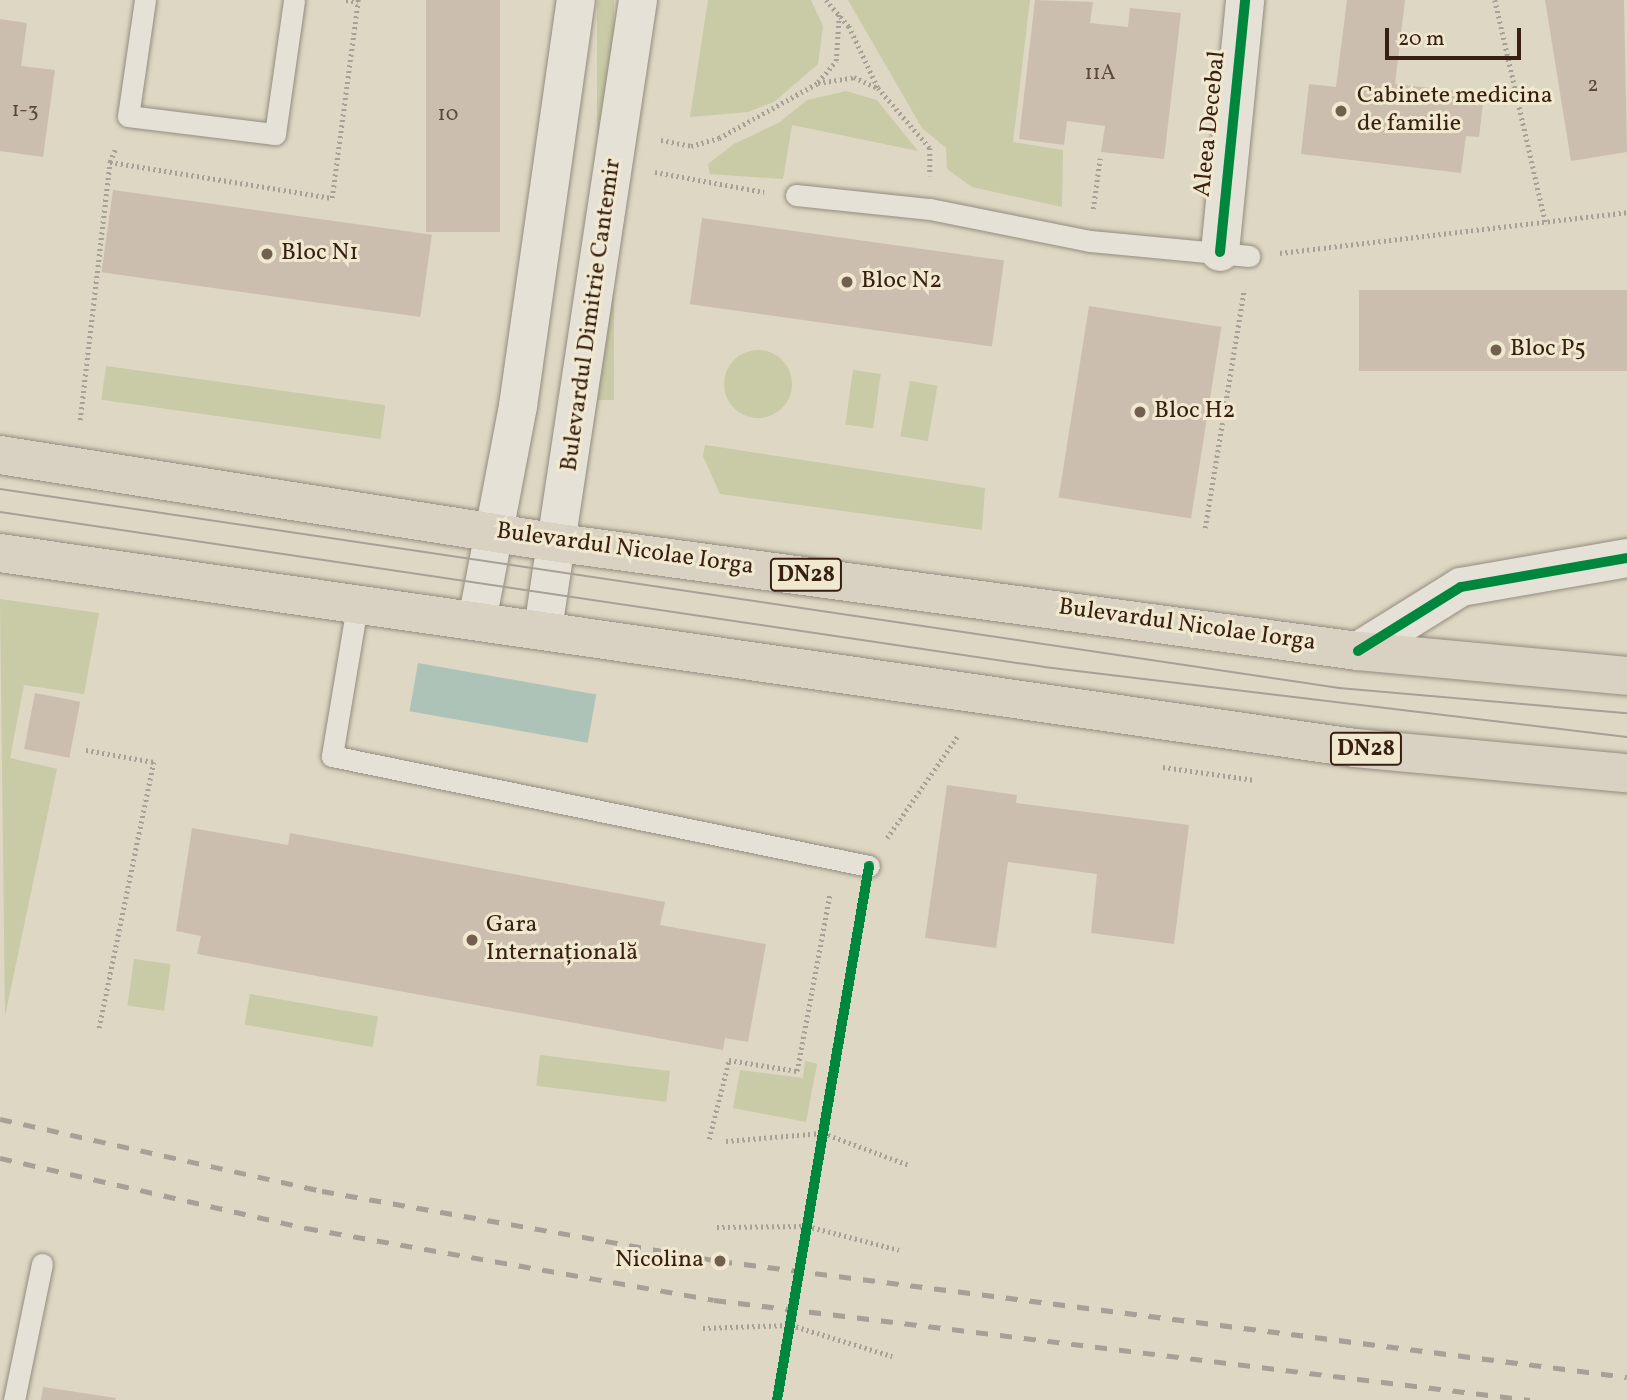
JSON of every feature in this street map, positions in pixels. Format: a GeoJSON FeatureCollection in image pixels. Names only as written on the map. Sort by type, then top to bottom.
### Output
{"type":"FeatureCollection","features":[{"type":"Feature","properties":{"kind":"main road"},"geometry":{"type":"LineString","coordinates":[[477,621],[494,531],[576,0]]}},
{"type":"Feature","properties":{"kind":"main road","name":"Bulevardul Dimitrie Cantemir"},"geometry":{"type":"LineString","coordinates":[[543,629],[559,544],[638,0]]}},
{"type":"Feature","properties":{"kind":"main road","name":"Aleea Decebal"},"geometry":{"type":"LineString","coordinates":[[1235,254],[1245,0]]}},
{"type":"Feature","properties":{"kind":"main road","name":"Bulevardul Nicolae Iorga"},"geometry":{"type":"LineString","coordinates":[[0,455],[494,531],[559,544],[1359,651],[1627,676]]}},
{"type":"Feature","properties":{"kind":"main road","name":"DN28"},"geometry":{"type":"LineString","coordinates":[[0,553],[357,606],[543,629],[1355,748],[1627,773]]}},
{"type":"Feature","properties":{"kind":"main road"},"geometry":{"type":"LineString","coordinates":[[1359,651],[1461,587],[1627,558]]}},
{"type":"Feature","properties":{"kind":"lane"},"geometry":{"type":"LineString","coordinates":[[145,0],[128,116],[275,134],[294,0]]}},
{"type":"Feature","properties":{"kind":"lane"},"geometry":{"type":"LineString","coordinates":[[796,195],[930,209],[1090,241],[1235,254]]}},
{"type":"Feature","properties":{"kind":"lane"},"geometry":{"type":"LineString","coordinates":[[357,606],[332,757],[869,866]]}},
{"type":"Feature","properties":{"kind":"lane"},"geometry":{"type":"LineString","coordinates":[[15,1400],[42,1264]]}},
{"type":"Feature","properties":{"kind":"path"},"geometry":{"type":"LineString","coordinates":[[80,420],[110,162],[332,198],[358,1],[346,0]]}},
{"type":"Feature","properties":{"kind":"path"},"geometry":{"type":"LineString","coordinates":[[826,0],[839,14],[878,88],[930,148],[930,209]]}},
{"type":"Feature","properties":{"kind":"path"},"geometry":{"type":"LineString","coordinates":[[1495,0],[1546,225]]}},
{"type":"Feature","properties":{"kind":"path"},"geometry":{"type":"LineString","coordinates":[[616,147],[691,146],[764,118],[818,83],[836,61],[839,14]]}},
{"type":"Feature","properties":{"kind":"path"},"geometry":{"type":"LineString","coordinates":[[818,83],[854,77],[878,88]]}},
{"type":"Feature","properties":{"kind":"path"},"geometry":{"type":"LineString","coordinates":[[616,147],[733,189],[796,195]]}},
{"type":"Feature","properties":{"kind":"path"},"geometry":{"type":"LineString","coordinates":[[1090,241],[1100,158]]}},
{"type":"Feature","properties":{"kind":"path"},"geometry":{"type":"LineString","coordinates":[[1205,528],[1235,254],[1546,225],[1627,212]]}},
{"type":"Feature","properties":{"kind":"path"},"geometry":{"type":"LineString","coordinates":[[831,1079],[869,866],[955,737],[968,739]]}},
{"type":"Feature","properties":{"kind":"path"},"geometry":{"type":"LineString","coordinates":[[86,750],[154,762],[99,1030]]}},
{"type":"Feature","properties":{"kind":"path"},"geometry":{"type":"LineString","coordinates":[[709,1139],[729,1060],[797,1071],[836,858]]}},
{"type":"Feature","properties":{"kind":"path"},"geometry":{"type":"LineString","coordinates":[[726,1141],[823,1133],[909,1166]]}},
{"type":"Feature","properties":{"kind":"path"},"geometry":{"type":"LineString","coordinates":[[717,1227],[807,1226],[900,1250]]}},
{"type":"Feature","properties":{"kind":"path"},"geometry":{"type":"LineString","coordinates":[[703,1328],[791,1325],[892,1356]]}},
{"type":"Feature","properties":{"kind":"green space"},"geometry":{"type":"Polygon","coordinates":[[[597,0],[614,0],[614,400],[597,400],[597,0]]]}},
{"type":"Feature","properties":{"kind":"green space"},"geometry":{"type":"Polygon","coordinates":[[[708,0],[811,0],[823,26],[818,64],[774,102],[748,112],[690,117],[708,0]]]}},
{"type":"Feature","properties":{"kind":"green space"},"geometry":{"type":"Polygon","coordinates":[[[848,0],[1030,0],[1013,142],[1063,150],[1062,207],[972,187],[947,169],[946,148],[922,128],[848,0]]]}},
{"type":"Feature","properties":{"kind":"green space"},"geometry":{"type":"Polygon","coordinates":[[[846,91],[877,100],[918,151],[792,125],[783,179],[710,174],[708,164],[734,144],[780,122],[807,100],[846,91]]]}},
{"type":"Feature","properties":{"kind":"green space"},"geometry":{"type":"Polygon","coordinates":[[[758,350],[771,353],[782,360],[789,371],[792,384],[789,397],[782,408],[771,415],[758,418],[745,415],[734,408],[727,397],[724,384],[727,371],[734,360],[745,353],[758,350]]]}},
{"type":"Feature","properties":{"kind":"green space"},"geometry":{"type":"Polygon","coordinates":[[[106,366],[385,405],[381,439],[101,400],[106,366]]]}},
{"type":"Feature","properties":{"kind":"green space"},"geometry":{"type":"Polygon","coordinates":[[[853,370],[881,374],[873,428],[845,424],[853,370]]]}},
{"type":"Feature","properties":{"kind":"green space"},"geometry":{"type":"Polygon","coordinates":[[[910,381],[938,386],[928,441],[900,436],[910,381]]]}},
{"type":"Feature","properties":{"kind":"green space"},"geometry":{"type":"Polygon","coordinates":[[[705,445],[985,488],[982,530],[720,494],[703,456],[705,445]]]}},
{"type":"Feature","properties":{"kind":"green space"},"geometry":{"type":"Polygon","coordinates":[[[0,599],[99,613],[84,694],[24,685],[10,758],[57,769],[5,1016],[0,599]]]}},
{"type":"Feature","properties":{"kind":"green space"},"geometry":{"type":"Polygon","coordinates":[[[134,959],[171,964],[164,1011],[127,1006],[134,959]]]}},
{"type":"Feature","properties":{"kind":"green space"},"geometry":{"type":"Polygon","coordinates":[[[250,994],[378,1017],[373,1047],[245,1025],[250,994]]]}},
{"type":"Feature","properties":{"kind":"green space"},"geometry":{"type":"Polygon","coordinates":[[[540,1055],[670,1071],[666,1102],[536,1086],[540,1055]]]}},
{"type":"Feature","properties":{"kind":"green space"},"geometry":{"type":"Polygon","coordinates":[[[805,1061],[817,1064],[806,1122],[733,1108],[740,1070],[803,1078],[805,1061]]]}},
{"type":"Feature","properties":{"kind":"shaded area"},"geometry":{"type":"Polygon","coordinates":[[[418,663],[596,694],[588,743],[409,711],[418,663]]]}},
{"type":"Feature","properties":{"kind":"building"},"geometry":{"type":"Polygon","coordinates":[[[426,0],[500,0],[500,232],[426,232],[426,0]]]}},
{"type":"Feature","properties":{"kind":"building"},"geometry":{"type":"Polygon","coordinates":[[[1035,0],[1093,2],[1090,23],[1128,27],[1130,8],[1181,13],[1164,159],[1101,152],[1105,126],[1067,121],[1064,145],[1019,139],[1035,0]]]}},
{"type":"Feature","properties":{"kind":"building"},"geometry":{"type":"Polygon","coordinates":[[[1347,0],[1405,0],[1395,84],[1484,94],[1479,137],[1466,136],[1461,173],[1301,154],[1309,84],[1336,87],[1347,0]]]}},
{"type":"Feature","properties":{"kind":"building"},"geometry":{"type":"Polygon","coordinates":[[[1545,0],[1624,0],[1627,152],[1571,161],[1545,0]]]}},
{"type":"Feature","properties":{"kind":"building"},"geometry":{"type":"Polygon","coordinates":[[[0,19],[27,23],[21,66],[55,70],[43,157],[0,151],[0,19]]]}},
{"type":"Feature","properties":{"kind":"building","name":"Bloc N1"},"geometry":{"type":"Polygon","coordinates":[[[113,190],[432,235],[420,317],[101,272],[113,190]]]}},
{"type":"Feature","properties":{"kind":"building","name":"Bloc N2"},"geometry":{"type":"Polygon","coordinates":[[[702,218],[1004,260],[992,347],[690,304],[702,218]]]}},
{"type":"Feature","properties":{"kind":"building","name":"Bloc P5"},"geometry":{"type":"Polygon","coordinates":[[[1359,290],[1627,290],[1627,371],[1359,371],[1359,290]]]}},
{"type":"Feature","properties":{"kind":"building","name":"Bloc H2"},"geometry":{"type":"Polygon","coordinates":[[[1089,306],[1221,327],[1191,519],[1059,498],[1089,306]]]}},
{"type":"Feature","properties":{"kind":"building"},"geometry":{"type":"Polygon","coordinates":[[[35,693],[80,702],[69,758],[24,749],[35,693]]]}},
{"type":"Feature","properties":{"kind":"building"},"geometry":{"type":"Polygon","coordinates":[[[947,785],[1017,795],[1016,803],[1189,825],[1174,944],[1091,933],[1097,874],[1008,862],[996,948],[925,938],[947,785]]]}},
{"type":"Feature","properties":{"kind":"building","name":"Gara Internațională"},"geometry":{"type":"Polygon","coordinates":[[[192,828],[288,845],[290,833],[665,902],[660,925],[766,944],[748,1042],[725,1038],[723,1050],[197,954],[201,936],[176,931],[192,828]]]}},
{"type":"Feature","properties":{"kind":"building"},"geometry":{"type":"Polygon","coordinates":[[[43,1387],[116,1398],[41,1400],[43,1387]]]}},
{"type":"Feature","properties":{"kind":"tram line"},"geometry":{"type":"LineString","coordinates":[[0,489],[1339,688],[1627,713]]}},
{"type":"Feature","properties":{"kind":"tram line"},"geometry":{"type":"LineString","coordinates":[[0,512],[1044,667],[1627,737]]}},
{"type":"Feature","properties":{"kind":"railway"},"geometry":{"type":"LineString","coordinates":[[0,1119],[322,1191],[720,1261],[1627,1377]]}},
{"type":"Feature","properties":{"kind":"railway"},"geometry":{"type":"LineString","coordinates":[[0,1158],[306,1228],[714,1300],[1530,1400]]}},
{"type":"Feature","properties":{"kind":"cycle path"},"geometry":{"type":"LineString","coordinates":[[1220,252],[1245,0]]}},
{"type":"Feature","properties":{"kind":"cycle path"},"geometry":{"type":"LineString","coordinates":[[1358,651],[1461,587],[1627,558]]}},
{"type":"Feature","properties":{"kind":"cycle path"},"geometry":{"type":"LineString","coordinates":[[777,1400],[869,866]]}},
{"type":"Feature","properties":{"kind":"place","name":"Cabinete medicina de familie"},"geometry":{"type":"Point","coordinates":[1341,111]}},
{"type":"Feature","properties":{"kind":"place","name":"Bloc N1"},"geometry":{"type":"Point","coordinates":[267,254]}},
{"type":"Feature","properties":{"kind":"place","name":"Bloc N2"},"geometry":{"type":"Point","coordinates":[847,282]}},
{"type":"Feature","properties":{"kind":"place","name":"Bloc P5"},"geometry":{"type":"Point","coordinates":[1496,350]}},
{"type":"Feature","properties":{"kind":"place","name":"Bloc H2"},"geometry":{"type":"Point","coordinates":[1140,412]}},
{"type":"Feature","properties":{"kind":"place","name":"Gara Internațională"},"geometry":{"type":"Point","coordinates":[472,940]}},
{"type":"Feature","properties":{"kind":"place","name":"Nicolina"},"geometry":{"type":"Point","coordinates":[720,1261]}}]}
